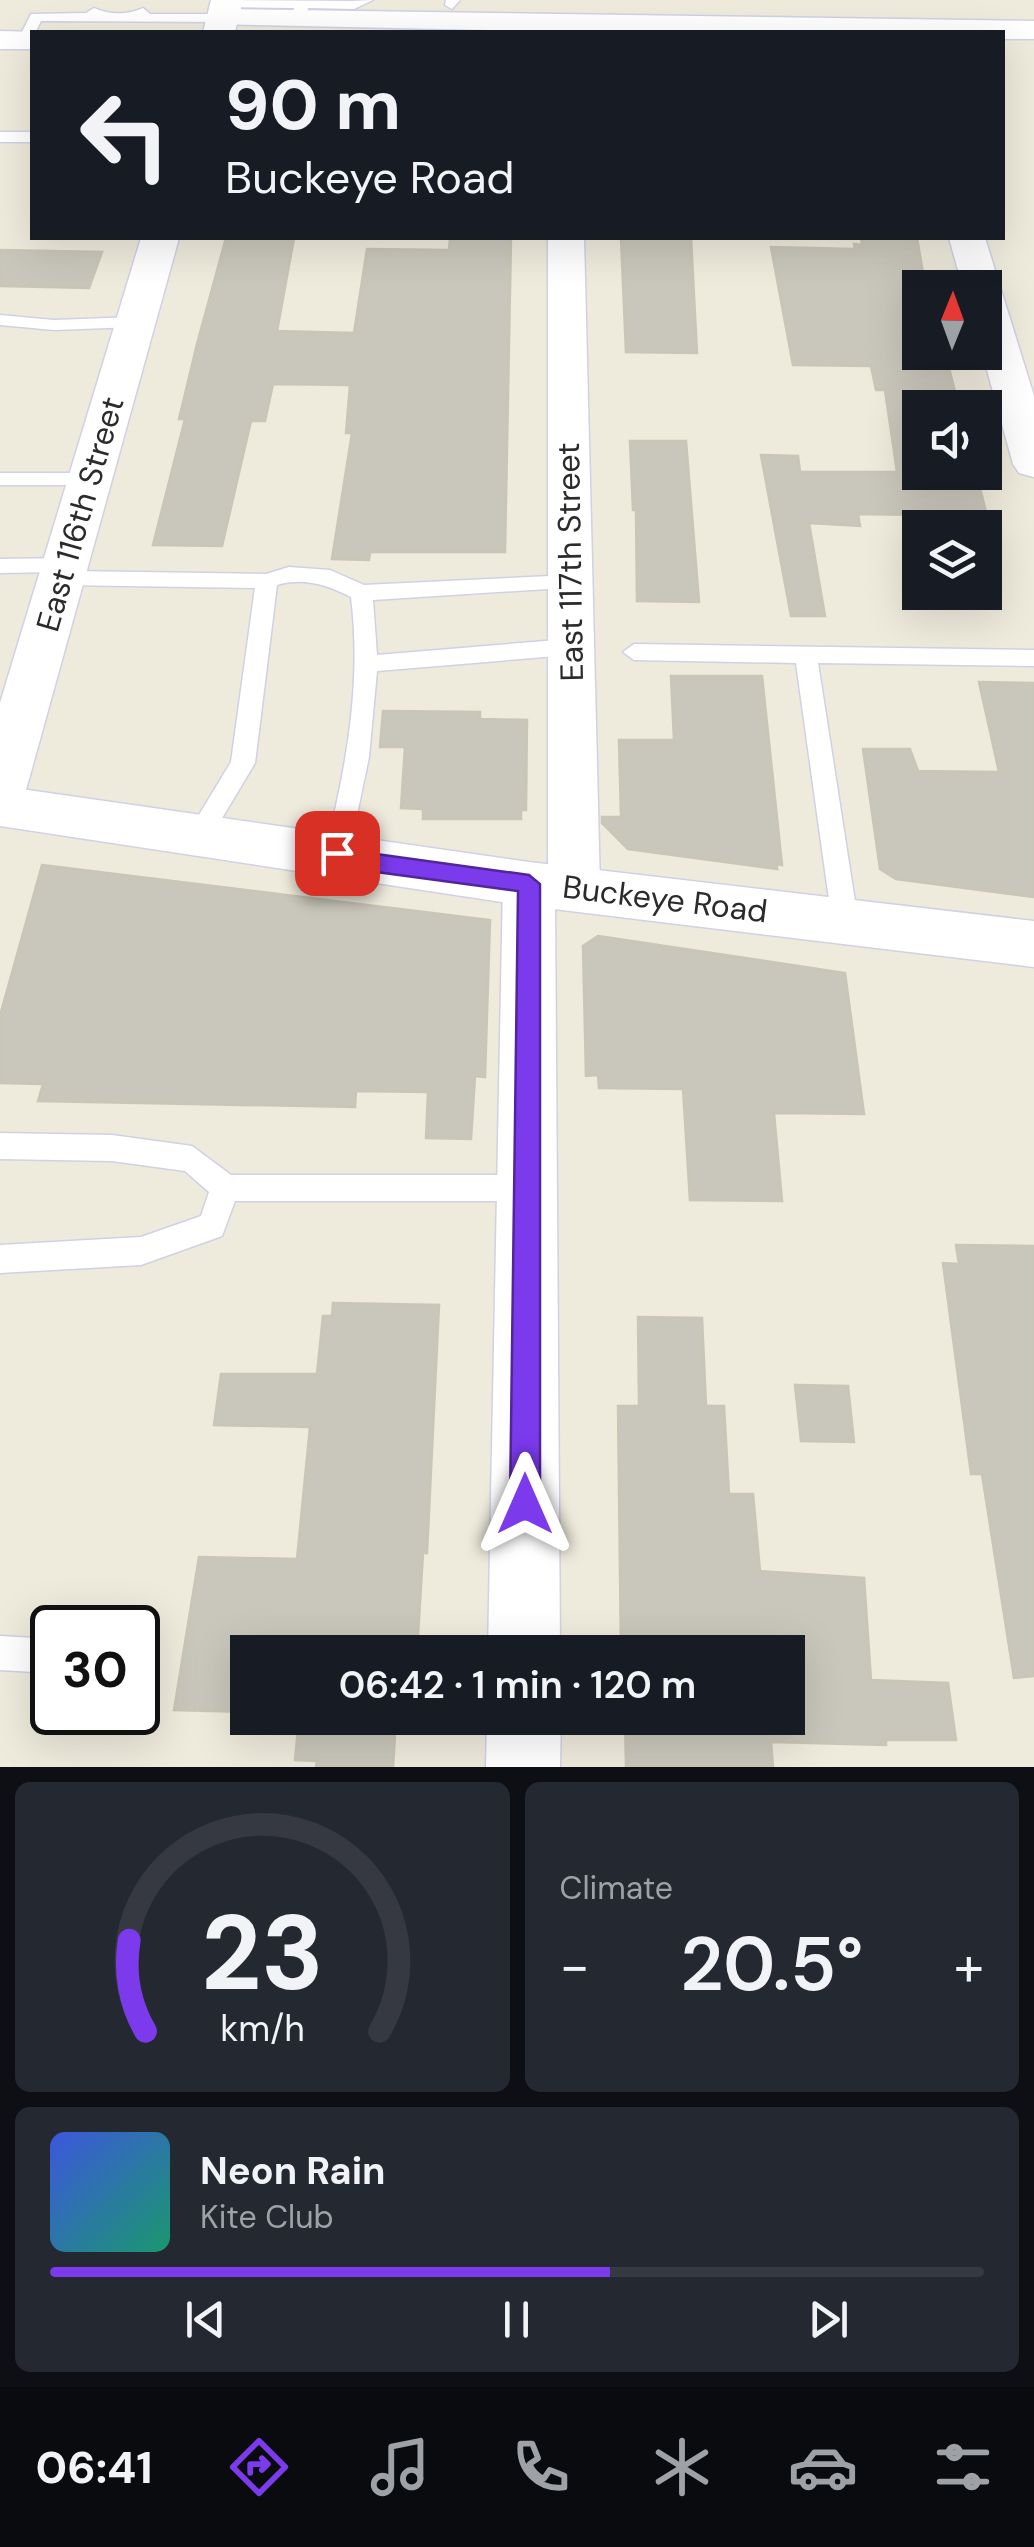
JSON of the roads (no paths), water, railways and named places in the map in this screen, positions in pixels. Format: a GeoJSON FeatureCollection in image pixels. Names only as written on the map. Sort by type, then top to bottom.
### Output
{"type":"FeatureCollection","features":[{"type":"Feature","properties":{"kind":"main road","name":"East 116th Street"},"geometry":{"type":"LineString","coordinates":[[0,790],[159,240]]}},
{"type":"Feature","properties":{"kind":"main road","name":"Buckeye Road"},"geometry":{"type":"LineString","coordinates":[[0,806],[337,853],[369,862],[1034,944]]}},
{"type":"Feature","properties":{"kind":"street"},"geometry":{"type":"LineString","coordinates":[[224,13],[301,8],[564,28],[1034,30]]}},
{"type":"Feature","properties":{"kind":"street","name":"East 117th Street"},"geometry":{"type":"LineString","coordinates":[[524,1635],[527,1188],[552,886],[571,582],[566,240]]}},
{"type":"Feature","properties":{"kind":"street"},"geometry":{"type":"LineString","coordinates":[[968,240],[977,270]]}},
{"type":"Feature","properties":{"kind":"street"},"geometry":{"type":"LineString","coordinates":[[1002,356],[1034,464]]}},
{"type":"Feature","properties":{"kind":"street"},"geometry":{"type":"LineString","coordinates":[[524,1735],[524,1767]]}},
{"type":"Feature","properties":{"kind":"lane"},"geometry":{"type":"LineString","coordinates":[[19,40],[36,17],[100,7],[224,13],[269,2],[301,8],[354,5],[366,0]]}},
{"type":"Feature","properties":{"kind":"lane"},"geometry":{"type":"LineString","coordinates":[[0,137],[30,138]]}},
{"type":"Feature","properties":{"kind":"lane"},"geometry":{"type":"LineString","coordinates":[[0,320],[54,324],[135,322]]}},
{"type":"Feature","properties":{"kind":"lane"},"geometry":{"type":"LineString","coordinates":[[0,479],[90,479]]}},
{"type":"Feature","properties":{"kind":"lane"},"geometry":{"type":"LineString","coordinates":[[0,566],[267,581],[289,574],[330,577],[362,593],[571,582]]}},
{"type":"Feature","properties":{"kind":"lane"},"geometry":{"type":"LineString","coordinates":[[200,833],[243,763],[267,581]]}},
{"type":"Feature","properties":{"kind":"lane"},"geometry":{"type":"LineString","coordinates":[[337,853],[355,784],[368,629],[362,593]]}},
{"type":"Feature","properties":{"kind":"lane"},"geometry":{"type":"LineString","coordinates":[[365,664],[569,647]]}},
{"type":"Feature","properties":{"kind":"lane"},"geometry":{"type":"LineString","coordinates":[[634,652],[1034,658]]}},
{"type":"Feature","properties":{"kind":"lane"},"geometry":{"type":"LineString","coordinates":[[806,655],[844,921]]}},
{"type":"Feature","properties":{"kind":"lane"},"geometry":{"type":"LineString","coordinates":[[0,1146],[112,1148],[192,1159],[225,1188],[527,1188]]}},
{"type":"Feature","properties":{"kind":"lane"},"geometry":{"type":"LineString","coordinates":[[0,1258],[141,1250],[212,1226],[225,1188]]}},
{"type":"Feature","properties":{"kind":"lane"},"geometry":{"type":"LineString","coordinates":[[0,1653],[30,1655]]}}]}
